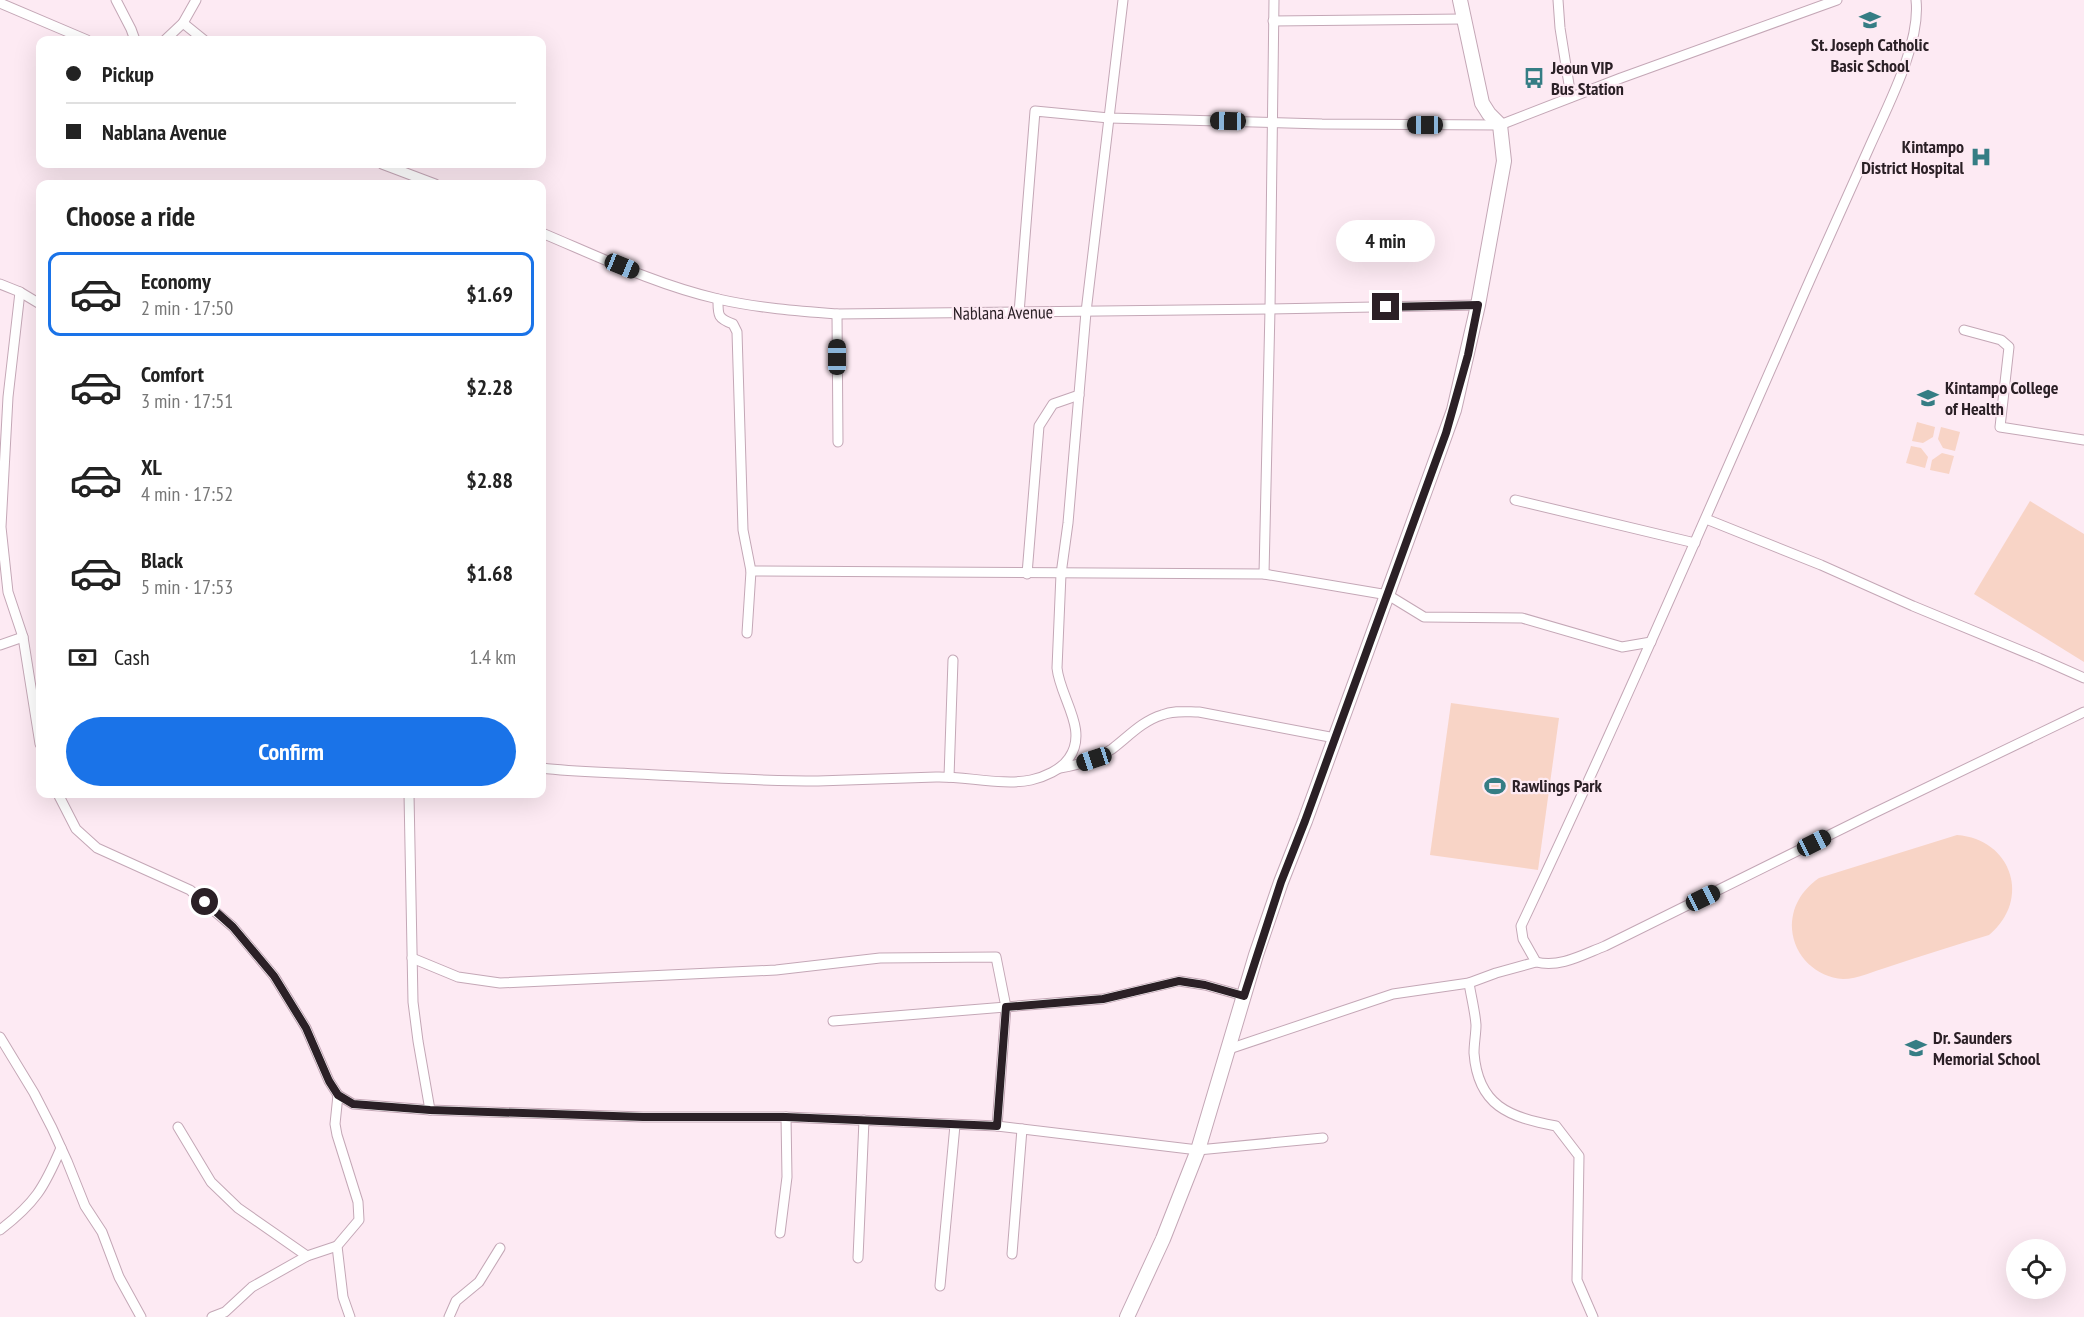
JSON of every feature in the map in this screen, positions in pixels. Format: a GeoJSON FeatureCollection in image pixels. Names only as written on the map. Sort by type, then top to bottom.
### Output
{"type":"FeatureCollection","features":[{"type":"Feature","properties":{"kind":"main road"},"geometry":{"type":"LineString","coordinates":[[1126,1317],[1163,1239],[1198,1149],[1281,882],[1454,410],[1478,305],[1504,161],[1500,125],[1482,103],[1460,0]]}},
{"type":"Feature","properties":{"kind":"street"},"geometry":{"type":"LineString","coordinates":[[116,0],[134,36]]}},
{"type":"Feature","properties":{"kind":"street"},"geometry":{"type":"LineString","coordinates":[[169,36],[183,23],[196,0]]}},
{"type":"Feature","properties":{"kind":"street"},"geometry":{"type":"LineString","coordinates":[[1060,768],[1076,747],[1077,736],[1076,726],[1058,679],[1061,574],[1068,523],[1086,312],[1123,0]]}},
{"type":"Feature","properties":{"kind":"street"},"geometry":{"type":"LineString","coordinates":[[1264,574],[1274,0]]}},
{"type":"Feature","properties":{"kind":"street"},"geometry":{"type":"LineString","coordinates":[[1558,0],[1571,97]]}},
{"type":"Feature","properties":{"kind":"street"},"geometry":{"type":"LineString","coordinates":[[1020,313],[1035,111],[1109,118],[1322,124],[1500,125],[1837,0]]}},
{"type":"Feature","properties":{"kind":"street"},"geometry":{"type":"LineString","coordinates":[[1536,962],[1523,939],[1521,926],[1651,642],[1812,276],[1892,101],[1916,29],[1918,15],[1916,0]]}},
{"type":"Feature","properties":{"kind":"street"},"geometry":{"type":"LineString","coordinates":[[0,3],[78,36]]}},
{"type":"Feature","properties":{"kind":"street"},"geometry":{"type":"LineString","coordinates":[[1273,21],[1463,19]]}},
{"type":"Feature","properties":{"kind":"street"},"geometry":{"type":"LineString","coordinates":[[183,23],[199,36]]}},
{"type":"Feature","properties":{"kind":"street"},"geometry":{"type":"LineString","coordinates":[[393,168],[424,180]]}},
{"type":"Feature","properties":{"kind":"street","name":"Nablana Avenue"},"geometry":{"type":"LineString","coordinates":[[546,235],[662,283],[718,299],[766,309],[837,314],[1020,313],[1478,305]]}},
{"type":"Feature","properties":{"kind":"street"},"geometry":{"type":"LineString","coordinates":[[0,284],[36,302]]}},
{"type":"Feature","properties":{"kind":"street"},"geometry":{"type":"LineString","coordinates":[[20,292],[8,398],[1,527],[8,592],[23,637],[36,719]]}},
{"type":"Feature","properties":{"kind":"street"},"geometry":{"type":"LineString","coordinates":[[718,299],[718,315],[721,320],[733,324],[737,332],[742,530],[751,571],[747,633]]}},
{"type":"Feature","properties":{"kind":"street"},"geometry":{"type":"LineString","coordinates":[[837,314],[838,442]]}},
{"type":"Feature","properties":{"kind":"street"},"geometry":{"type":"LineString","coordinates":[[1964,330],[2001,340],[2009,347],[2000,427],[2084,440]]}},
{"type":"Feature","properties":{"kind":"street"},"geometry":{"type":"LineString","coordinates":[[1027,574],[1038,426],[1053,404],[1078,395]]}},
{"type":"Feature","properties":{"kind":"street"},"geometry":{"type":"LineString","coordinates":[[1515,500],[1695,543]]}},
{"type":"Feature","properties":{"kind":"street"},"geometry":{"type":"LineString","coordinates":[[1706,519],[1821,565],[2084,678]]}},
{"type":"Feature","properties":{"kind":"street"},"geometry":{"type":"LineString","coordinates":[[751,571],[1264,574],[1388,595],[1424,617],[1522,618],[1623,647],[1651,642]]}},
{"type":"Feature","properties":{"kind":"street"},"geometry":{"type":"LineString","coordinates":[[0,645],[23,637]]}},
{"type":"Feature","properties":{"kind":"street"},"geometry":{"type":"LineString","coordinates":[[949,777],[953,660]]}},
{"type":"Feature","properties":{"kind":"street"},"geometry":{"type":"LineString","coordinates":[[546,768],[750,780],[820,781],[949,777],[1030,781],[1060,768],[1094,759],[1112,749],[1148,721],[1164,714],[1180,711],[1199,712],[1335,738]]}},
{"type":"Feature","properties":{"kind":"street"},"geometry":{"type":"LineString","coordinates":[[1229,1049],[1393,994],[1469,983],[1536,962],[1548,965],[1560,964],[1605,946],[2084,712]]}},
{"type":"Feature","properties":{"kind":"street"},"geometry":{"type":"LineString","coordinates":[[60,798],[76,829],[98,848],[190,890],[233,927],[274,976],[306,1028],[329,1081],[338,1095],[353,1104],[430,1110],[643,1117],[786,1117],[997,1126],[1198,1149],[1323,1138]]}},
{"type":"Feature","properties":{"kind":"street"},"geometry":{"type":"LineString","coordinates":[[409,798],[413,1002],[430,1110]]}},
{"type":"Feature","properties":{"kind":"street"},"geometry":{"type":"LineString","coordinates":[[412,958],[458,977],[500,983],[776,970],[880,958],[996,957],[1006,1007],[997,1126]]}},
{"type":"Feature","properties":{"kind":"street"},"geometry":{"type":"LineString","coordinates":[[833,1021],[1103,999],[1179,981],[1205,985],[1244,996]]}},
{"type":"Feature","properties":{"kind":"street"},"geometry":{"type":"LineString","coordinates":[[1469,983],[1476,1024],[1474,1053],[1481,1088],[1502,1110],[1524,1120],[1556,1126],[1579,1156],[1577,1280],[1593,1317]]}},
{"type":"Feature","properties":{"kind":"street"},"geometry":{"type":"LineString","coordinates":[[0,1037],[34,1094],[61,1148],[85,1206],[102,1232],[119,1277],[141,1317]]}},
{"type":"Feature","properties":{"kind":"street"},"geometry":{"type":"LineString","coordinates":[[212,1317],[225,1312],[252,1287],[307,1256],[337,1245],[359,1221],[358,1202],[335,1124],[338,1095]]}},
{"type":"Feature","properties":{"kind":"street"},"geometry":{"type":"LineString","coordinates":[[780,1233],[788,1177],[786,1117]]}},
{"type":"Feature","properties":{"kind":"street"},"geometry":{"type":"LineString","coordinates":[[858,1258],[864,1120]]}},
{"type":"Feature","properties":{"kind":"street"},"geometry":{"type":"LineString","coordinates":[[940,1286],[955,1125]]}},
{"type":"Feature","properties":{"kind":"street"},"geometry":{"type":"LineString","coordinates":[[178,1126],[211,1182],[238,1208],[307,1256]]}},
{"type":"Feature","properties":{"kind":"street"},"geometry":{"type":"LineString","coordinates":[[1012,1254],[1022,1129]]}},
{"type":"Feature","properties":{"kind":"street"},"geometry":{"type":"LineString","coordinates":[[0,1230],[35,1200],[48,1179],[61,1148]]}},
{"type":"Feature","properties":{"kind":"street"},"geometry":{"type":"LineString","coordinates":[[337,1245],[343,1297],[350,1317]]}},
{"type":"Feature","properties":{"kind":"street"},"geometry":{"type":"LineString","coordinates":[[449,1317],[456,1301],[479,1282],[500,1248]]}},
{"type":"Feature","properties":{"kind":"shaded area"},"geometry":{"type":"Polygon","coordinates":[[[1917,422],[1935,427],[1933,437],[1923,443],[1912,441],[1917,422]]]}},
{"type":"Feature","properties":{"kind":"shaded area"},"geometry":{"type":"Polygon","coordinates":[[[1941,427],[1960,432],[1955,451],[1943,448],[1938,439],[1941,427]]]}},
{"type":"Feature","properties":{"kind":"shaded area"},"geometry":{"type":"Polygon","coordinates":[[[1911,446],[1921,448],[1928,457],[1925,468],[1906,463],[1911,446]]]}},
{"type":"Feature","properties":{"kind":"shaded area"},"geometry":{"type":"Polygon","coordinates":[[[1942,453],[1954,456],[1949,474],[1930,470],[1932,460],[1942,453]]]}},
{"type":"Feature","properties":{"kind":"shaded area"},"geometry":{"type":"Polygon","coordinates":[[[2030,501],[2084,534],[2084,662],[1974,594],[2030,501]]]}},
{"type":"Feature","properties":{"kind":"shaded area","name":"Rawlings Park"},"geometry":{"type":"Polygon","coordinates":[[[1451,703],[1559,718],[1538,870],[1430,855],[1451,703]]]}},
{"type":"Feature","properties":{"kind":"shaded area"},"geometry":{"type":"Polygon","coordinates":[[[1957,835],[1976,839],[1991,847],[2003,859],[2010,873],[2012,889],[2010,905],[2002,921],[1989,935],[1849,979],[1824,974],[1802,956],[1794,939],[1793,913],[1803,894],[1819,878],[1957,835]]]}},
{"type":"Feature","properties":{"kind":"place","name":"St. Joseph Catholic Basic School"},"geometry":{"type":"Point","coordinates":[1870,20]}},
{"type":"Feature","properties":{"kind":"place","name":"Jeoun VIP Bus Station"},"geometry":{"type":"Point","coordinates":[1534,78]}},
{"type":"Feature","properties":{"kind":"place","name":"Kintampo District Hospital"},"geometry":{"type":"Point","coordinates":[1981,157]}},
{"type":"Feature","properties":{"kind":"place","name":"Kintampo College of Health"},"geometry":{"type":"Point","coordinates":[1928,398]}},
{"type":"Feature","properties":{"kind":"place","name":"Rawlings Park"},"geometry":{"type":"Point","coordinates":[1495,786]}},
{"type":"Feature","properties":{"kind":"place","name":"Dr. Saunders Memorial School"},"geometry":{"type":"Point","coordinates":[1916,1048]}},
{"type":"Feature","properties":{"kind":"route"},"geometry":{"type":"LineString","coordinates":[[205,902],[233,927],[274,976],[306,1028],[329,1081],[338,1095],[353,1104],[430,1110],[643,1117],[786,1117],[997,1126],[1006,1007],[1103,999],[1179,981],[1205,985],[1244,996],[1281,882],[1454,410],[1478,305],[1386,307]]}}]}
